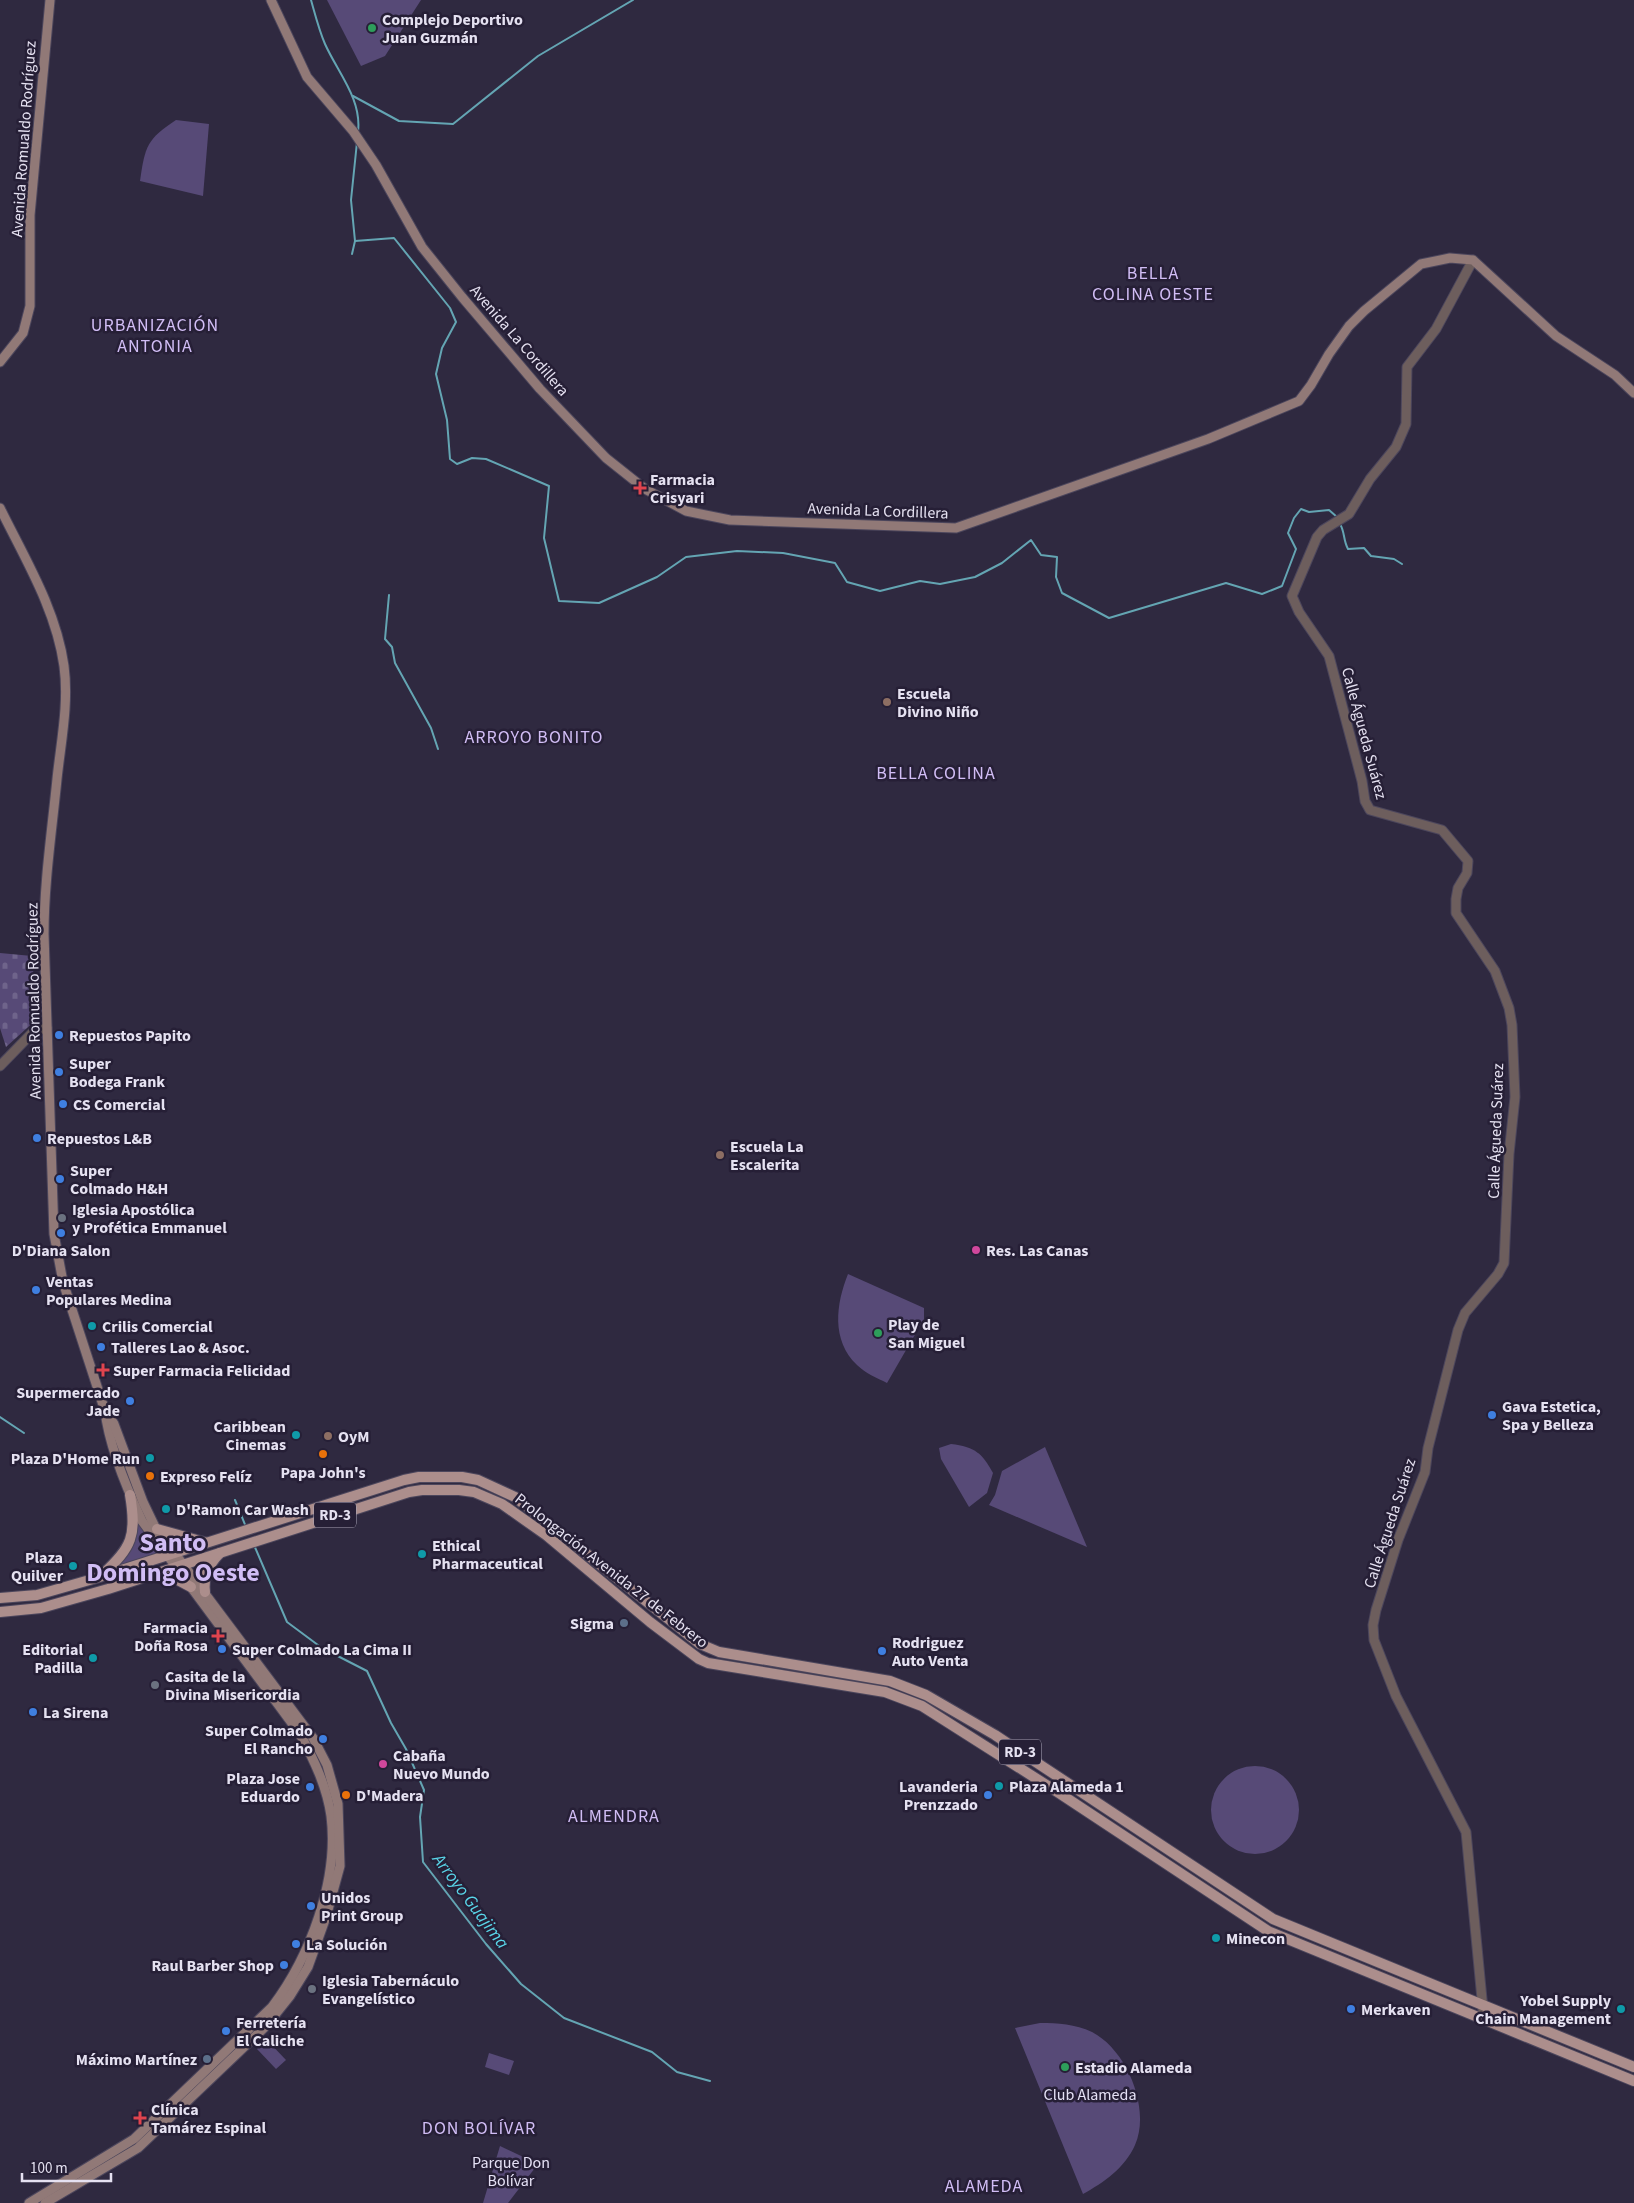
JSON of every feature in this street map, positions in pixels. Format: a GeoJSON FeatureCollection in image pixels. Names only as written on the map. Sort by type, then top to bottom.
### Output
{"type":"FeatureCollection","features":[{"type":"Feature","properties":{"kind":"main road","name":"Avenida Romualdo Rodríguez"},"geometry":{"type":"LineString","coordinates":[[0,362],[23,333],[30,306],[30,215],[50,0]]}},
{"type":"Feature","properties":{"kind":"main road","name":"Avenida La Cordillera"},"geometry":{"type":"LineString","coordinates":[[271,0],[307,78],[353,132],[376,165],[422,247],[540,390],[600,452],[658,498],[686,511],[730,520],[956,528],[1208,439],[1299,401],[1349,326],[1421,264],[1450,258],[1472,260]]}},
{"type":"Feature","properties":{"kind":"main road"},"geometry":{"type":"LineString","coordinates":[[1472,260],[1556,336],[1615,375],[1634,392]]}},
{"type":"Feature","properties":{"kind":"main road","name":"Avenida Romualdo Rodríguez"},"geometry":{"type":"LineString","coordinates":[[0,508],[49,608],[64,673],[64,727],[44,920],[55,1246],[62,1282],[105,1411],[107,1427],[130,1495],[150,1534],[170,1554]]}},
{"type":"Feature","properties":{"kind":"main road","name":"Avenida Romualdo Rodríguez"},"geometry":{"type":"LineString","coordinates":[[105,1411],[114,1424],[143,1502],[170,1554]]}},
{"type":"Feature","properties":{"kind":"main road","name":"Prolongación Avenida 27 de Febrero"},"geometry":{"type":"LineString","coordinates":[[0,1598],[37,1595],[100,1577],[244,1529],[419,1477],[462,1477],[478,1480],[522,1502],[700,1644],[719,1652],[890,1681],[926,1695],[995,1735],[1273,1919],[1634,2067]]}},
{"type":"Feature","properties":{"kind":"main road","name":"Prolongación Avenida 27 de Febrero"},"geometry":{"type":"LineString","coordinates":[[0,1612],[41,1608],[422,1490],[459,1490],[489,1498],[518,1514],[650,1622],[700,1659],[708,1663],[885,1692],[922,1706],[1059,1793],[1268,1931],[1634,2081]]}},
{"type":"Feature","properties":{"kind":"main road"},"geometry":{"type":"LineString","coordinates":[[100,1577],[120,1558],[130,1544],[134,1524],[130,1495]]}},
{"type":"Feature","properties":{"kind":"main road"},"geometry":{"type":"LineString","coordinates":[[157,1529],[186,1538],[208,1542]]}},
{"type":"Feature","properties":{"kind":"main road"},"geometry":{"type":"LineString","coordinates":[[204,1592],[208,1570],[222,1551]]}},
{"type":"Feature","properties":{"kind":"main road"},"geometry":{"type":"LineString","coordinates":[[45,2203],[138,2148],[266,2026],[290,1996],[308,1967],[333,1895],[340,1866],[338,1804],[327,1764],[301,1720],[204,1592],[170,1554]]}},
{"type":"Feature","properties":{"kind":"main road"},"geometry":{"type":"LineString","coordinates":[[28,2203],[134,2139],[258,2023],[289,1985],[302,1959],[325,1891],[331,1859],[333,1832],[327,1797],[315,1761],[294,1726],[191,1587],[179,1566]]}},
{"type":"Feature","properties":{"kind":"main road"},"geometry":{"type":"LineString","coordinates":[[146,1576],[174,1578],[191,1587]]}},
{"type":"Feature","properties":{"kind":"street","name":"Calle Águeda Suárez"},"geometry":{"type":"LineString","coordinates":[[1472,260],[1436,329],[1407,367],[1406,424],[1396,447],[1370,478],[1353,508],[1344,519],[1324,530],[1312,545],[1292,596],[1294,603],[1329,656],[1362,781],[1365,801],[1370,810],[1442,830],[1465,856],[1468,866],[1467,874],[1458,888],[1456,912],[1495,971],[1509,1008],[1512,1025],[1514,1097],[1509,1154],[1504,1263],[1498,1274],[1465,1313],[1458,1330],[1428,1448],[1425,1472],[1398,1540],[1373,1625],[1374,1640],[1396,1696],[1466,1832],[1484,2020]]}},
{"type":"Feature","properties":{"kind":"street"},"geometry":{"type":"LineString","coordinates":[[0,1066],[34,1031],[47,1028]]}},
{"type":"Feature","properties":{"kind":"green space","name":"Complejo Deportivo Juan Guzmán"},"geometry":{"type":"Polygon","coordinates":[[[327,0],[421,0],[385,56],[361,66],[327,0]]]}},
{"type":"Feature","properties":{"kind":"green space"},"geometry":{"type":"Polygon","coordinates":[[[176,120],[209,124],[203,196],[140,181],[149,144],[153,138],[176,120]]]}},
{"type":"Feature","properties":{"kind":"green space"},"geometry":{"type":"Polygon","coordinates":[[[0,953],[32,956],[37,1019],[6,1047],[0,1028],[0,953]]]}},
{"type":"Feature","properties":{"kind":"green space","name":"Play de San Miguel"},"geometry":{"type":"Polygon","coordinates":[[[848,1274],[924,1308],[924,1319],[887,1383],[860,1368],[843,1344],[838,1321],[841,1297],[848,1274]]]}},
{"type":"Feature","properties":{"kind":"green space"},"geometry":{"type":"Polygon","coordinates":[[[951,1444],[966,1447],[977,1452],[985,1460],[993,1473],[987,1493],[969,1507],[941,1459],[939,1448],[951,1444]]]}},
{"type":"Feature","properties":{"kind":"green space"},"geometry":{"type":"Polygon","coordinates":[[[1045,1447],[1087,1547],[989,1505],[995,1495],[1002,1471],[1045,1447]]]}},
{"type":"Feature","properties":{"kind":"green space"},"geometry":{"type":"Polygon","coordinates":[[[136,1518],[159,1554],[111,1570],[136,1518]]]}},
{"type":"Feature","properties":{"kind":"green space"},"geometry":{"type":"Polygon","coordinates":[[[1255,1766],[1272,1769],[1280,1773],[1292,1785],[1296,1793],[1299,1810],[1296,1827],[1292,1835],[1280,1847],[1272,1851],[1255,1854],[1238,1851],[1230,1847],[1218,1835],[1214,1827],[1211,1810],[1214,1793],[1218,1785],[1230,1773],[1238,1769],[1255,1766]]]}},
{"type":"Feature","properties":{"kind":"green space","name":"Club Alameda"},"geometry":{"type":"Polygon","coordinates":[[[1040,2023],[1079,2027],[1092,2032],[1105,2041],[1116,2052],[1125,2066],[1138,2098],[1139,2131],[1131,2153],[1113,2174],[1083,2194],[1015,2028],[1040,2023]]]}},
{"type":"Feature","properties":{"kind":"green space"},"geometry":{"type":"Polygon","coordinates":[[[266,2039],[286,2060],[276,2069],[257,2049],[266,2039]]]}},
{"type":"Feature","properties":{"kind":"green space"},"geometry":{"type":"Polygon","coordinates":[[[489,2053],[514,2061],[509,2075],[485,2067],[489,2053]]]}},
{"type":"Feature","properties":{"kind":"green space","name":"Parque Don Bolívar"},"geometry":{"type":"Polygon","coordinates":[[[500,2146],[538,2164],[508,2203],[483,2203],[500,2146]]]}},
{"type":"Feature","properties":{"kind":"waterway"},"geometry":{"type":"LineString","coordinates":[[311,0],[325,44],[353,97],[358,120],[358,132]]}},
{"type":"Feature","properties":{"kind":"waterway"},"geometry":{"type":"LineString","coordinates":[[353,96],[399,121],[453,124],[538,56],[633,0]]}},
{"type":"Feature","properties":{"kind":"waterway"},"geometry":{"type":"LineString","coordinates":[[352,254],[355,241],[351,200],[357,142]]}},
{"type":"Feature","properties":{"kind":"waterway"},"geometry":{"type":"LineString","coordinates":[[355,241],[394,238],[450,308],[456,322],[442,348],[436,374],[447,420],[450,459],[457,464],[472,458],[486,459],[549,486],[544,538],[559,601],[599,603],[657,577],[686,557],[737,551],[783,553],[835,563],[847,582],[880,591],[920,581],[940,584],[975,577],[1002,563],[1031,540],[1041,555],[1057,557],[1056,577],[1062,593],[1109,618],[1226,583],[1262,594],[1282,586],[1296,549],[1288,533],[1294,518],[1301,509],[1309,512],[1329,510],[1337,517]]}},
{"type":"Feature","properties":{"kind":"waterway"},"geometry":{"type":"LineString","coordinates":[[1340,524],[1348,549],[1364,548],[1371,556],[1394,559],[1402,564]]}},
{"type":"Feature","properties":{"kind":"waterway"},"geometry":{"type":"LineString","coordinates":[[389,595],[385,639],[392,647],[395,663],[431,728],[438,749]]}},
{"type":"Feature","properties":{"kind":"waterway","name":"Arroyo Guajima"},"geometry":{"type":"LineString","coordinates":[[0,1417],[24,1433]]}},
{"type":"Feature","properties":{"kind":"waterway","name":"Arroyo Guajima"},"geometry":{"type":"LineString","coordinates":[[235,1500],[246,1527]]}},
{"type":"Feature","properties":{"kind":"waterway","name":"Arroyo Guajima"},"geometry":{"type":"LineString","coordinates":[[254,1545],[287,1622],[322,1648],[367,1671],[424,1790],[420,1817],[423,1862],[486,1944],[521,1984],[564,2018],[652,2052],[677,2072],[710,2081]]}},
{"type":"Feature","properties":{"kind":"place","name":"Complejo Deportivo Juan Guzmán"},"geometry":{"type":"Point","coordinates":[372,28]}},
{"type":"Feature","properties":{"kind":"place","name":"Farmacia Crisyari"},"geometry":{"type":"Point","coordinates":[640,488]}},
{"type":"Feature","properties":{"kind":"place","name":"Escuela Divino Niño"},"geometry":{"type":"Point","coordinates":[887,702]}},
{"type":"Feature","properties":{"kind":"place","name":"Repuestos Papito"},"geometry":{"type":"Point","coordinates":[59,1035]}},
{"type":"Feature","properties":{"kind":"place","name":"Super Bodega Frank"},"geometry":{"type":"Point","coordinates":[59,1072]}},
{"type":"Feature","properties":{"kind":"place","name":"CS Comercial"},"geometry":{"type":"Point","coordinates":[63,1104]}},
{"type":"Feature","properties":{"kind":"place","name":"Repuestos L&B"},"geometry":{"type":"Point","coordinates":[37,1138]}},
{"type":"Feature","properties":{"kind":"place","name":"Escuela La Escalerita"},"geometry":{"type":"Point","coordinates":[720,1155]}},
{"type":"Feature","properties":{"kind":"place","name":"Super Colmado H&H"},"geometry":{"type":"Point","coordinates":[60,1179]}},
{"type":"Feature","properties":{"kind":"place","name":"Iglesia Apostólica y Profética Emmanuel"},"geometry":{"type":"Point","coordinates":[62,1218]}},
{"type":"Feature","properties":{"kind":"place","name":"D'Diana Salon"},"geometry":{"type":"Point","coordinates":[61,1233]}},
{"type":"Feature","properties":{"kind":"place","name":"Res. Las Canas"},"geometry":{"type":"Point","coordinates":[976,1250]}},
{"type":"Feature","properties":{"kind":"place","name":"Ventas Populares Medina"},"geometry":{"type":"Point","coordinates":[36,1290]}},
{"type":"Feature","properties":{"kind":"place","name":"Crilis Comercial"},"geometry":{"type":"Point","coordinates":[92,1326]}},
{"type":"Feature","properties":{"kind":"place","name":"Play de San Miguel"},"geometry":{"type":"Point","coordinates":[878,1333]}},
{"type":"Feature","properties":{"kind":"place","name":"Talleres Lao & Asoc."},"geometry":{"type":"Point","coordinates":[101,1347]}},
{"type":"Feature","properties":{"kind":"place","name":"Super Farmacia Felicidad"},"geometry":{"type":"Point","coordinates":[103,1370]}},
{"type":"Feature","properties":{"kind":"place","name":"Supermercado Jade"},"geometry":{"type":"Point","coordinates":[130,1401]}},
{"type":"Feature","properties":{"kind":"place","name":"Gava Estetica, Spa y Belleza"},"geometry":{"type":"Point","coordinates":[1492,1415]}},
{"type":"Feature","properties":{"kind":"place","name":"Caribbean Cinemas"},"geometry":{"type":"Point","coordinates":[296,1435]}},
{"type":"Feature","properties":{"kind":"place","name":"OyM"},"geometry":{"type":"Point","coordinates":[328,1436]}},
{"type":"Feature","properties":{"kind":"place","name":"Papa John's"},"geometry":{"type":"Point","coordinates":[323,1454]}},
{"type":"Feature","properties":{"kind":"place","name":"Plaza D'Home Run"},"geometry":{"type":"Point","coordinates":[150,1458]}},
{"type":"Feature","properties":{"kind":"place","name":"Expreso Felíz"},"geometry":{"type":"Point","coordinates":[150,1476]}},
{"type":"Feature","properties":{"kind":"place","name":"D'Ramon Car Wash"},"geometry":{"type":"Point","coordinates":[166,1509]}},
{"type":"Feature","properties":{"kind":"place","name":"Ethical Pharmaceutical"},"geometry":{"type":"Point","coordinates":[422,1554]}},
{"type":"Feature","properties":{"kind":"place","name":"Plaza Quilver"},"geometry":{"type":"Point","coordinates":[73,1566]}},
{"type":"Feature","properties":{"kind":"place","name":"Sigma"},"geometry":{"type":"Point","coordinates":[624,1623]}},
{"type":"Feature","properties":{"kind":"place","name":"Farmacia Doña Rosa"},"geometry":{"type":"Point","coordinates":[218,1636]}},
{"type":"Feature","properties":{"kind":"place","name":"Super Colmado La Cima II"},"geometry":{"type":"Point","coordinates":[222,1649]}},
{"type":"Feature","properties":{"kind":"place","name":"Rodriguez Auto Venta"},"geometry":{"type":"Point","coordinates":[882,1651]}},
{"type":"Feature","properties":{"kind":"place","name":"Editorial Padilla"},"geometry":{"type":"Point","coordinates":[93,1658]}},
{"type":"Feature","properties":{"kind":"place","name":"Casita de la Divina Misericordia"},"geometry":{"type":"Point","coordinates":[155,1685]}},
{"type":"Feature","properties":{"kind":"place","name":"La Sirena"},"geometry":{"type":"Point","coordinates":[33,1712]}},
{"type":"Feature","properties":{"kind":"place","name":"Super Colmado El Rancho"},"geometry":{"type":"Point","coordinates":[323,1739]}},
{"type":"Feature","properties":{"kind":"place","name":"Cabaña Nuevo Mundo"},"geometry":{"type":"Point","coordinates":[383,1764]}},
{"type":"Feature","properties":{"kind":"place","name":"Plaza Alameda 1"},"geometry":{"type":"Point","coordinates":[999,1786]}},
{"type":"Feature","properties":{"kind":"place","name":"Plaza Jose Eduardo"},"geometry":{"type":"Point","coordinates":[310,1787]}},
{"type":"Feature","properties":{"kind":"place","name":"D'Madera"},"geometry":{"type":"Point","coordinates":[346,1795]}},
{"type":"Feature","properties":{"kind":"place","name":"Lavanderia Prenzzado"},"geometry":{"type":"Point","coordinates":[988,1795]}},
{"type":"Feature","properties":{"kind":"place","name":"Unidos Print Group"},"geometry":{"type":"Point","coordinates":[311,1906]}},
{"type":"Feature","properties":{"kind":"place","name":"Minecon"},"geometry":{"type":"Point","coordinates":[1216,1938]}},
{"type":"Feature","properties":{"kind":"place","name":"La Solución"},"geometry":{"type":"Point","coordinates":[296,1944]}},
{"type":"Feature","properties":{"kind":"place","name":"Raul Barber Shop"},"geometry":{"type":"Point","coordinates":[284,1965]}},
{"type":"Feature","properties":{"kind":"place","name":"Iglesia Tabernáculo Evangelístico"},"geometry":{"type":"Point","coordinates":[312,1989]}},
{"type":"Feature","properties":{"kind":"place","name":"Merkaven"},"geometry":{"type":"Point","coordinates":[1351,2009]}},
{"type":"Feature","properties":{"kind":"place","name":"Yobel Supply Chain Management"},"geometry":{"type":"Point","coordinates":[1621,2009]}},
{"type":"Feature","properties":{"kind":"place","name":"Ferretería El Caliche"},"geometry":{"type":"Point","coordinates":[226,2031]}},
{"type":"Feature","properties":{"kind":"place","name":"Máximo Martínez"},"geometry":{"type":"Point","coordinates":[207,2059]}},
{"type":"Feature","properties":{"kind":"place","name":"Estadio Alameda"},"geometry":{"type":"Point","coordinates":[1065,2067]}},
{"type":"Feature","properties":{"kind":"place","name":"Clínica Tamárez Espinal"},"geometry":{"type":"Point","coordinates":[140,2118]}},
{"type":"Feature","properties":{"kind":"district","name":"BELLA COLINA OESTE"},"geometry":{"type":"Point","coordinates":[1153,283]}},
{"type":"Feature","properties":{"kind":"district","name":"URBANIZACIÓN ANTONIA"},"geometry":{"type":"Point","coordinates":[155,335]}},
{"type":"Feature","properties":{"kind":"district","name":"ARROYO BONITO"},"geometry":{"type":"Point","coordinates":[534,737]}},
{"type":"Feature","properties":{"kind":"district","name":"BELLA COLINA"},"geometry":{"type":"Point","coordinates":[936,773]}},
{"type":"Feature","properties":{"kind":"district","name":"Santo Domingo Oeste"},"geometry":{"type":"Point","coordinates":[173,1557]}},
{"type":"Feature","properties":{"kind":"district","name":"ALMENDRA"},"geometry":{"type":"Point","coordinates":[614,1816]}},
{"type":"Feature","properties":{"kind":"district","name":"DON BOLÍVAR"},"geometry":{"type":"Point","coordinates":[479,2128]}},
{"type":"Feature","properties":{"kind":"district","name":"ALAMEDA"},"geometry":{"type":"Point","coordinates":[984,2186]}}]}
